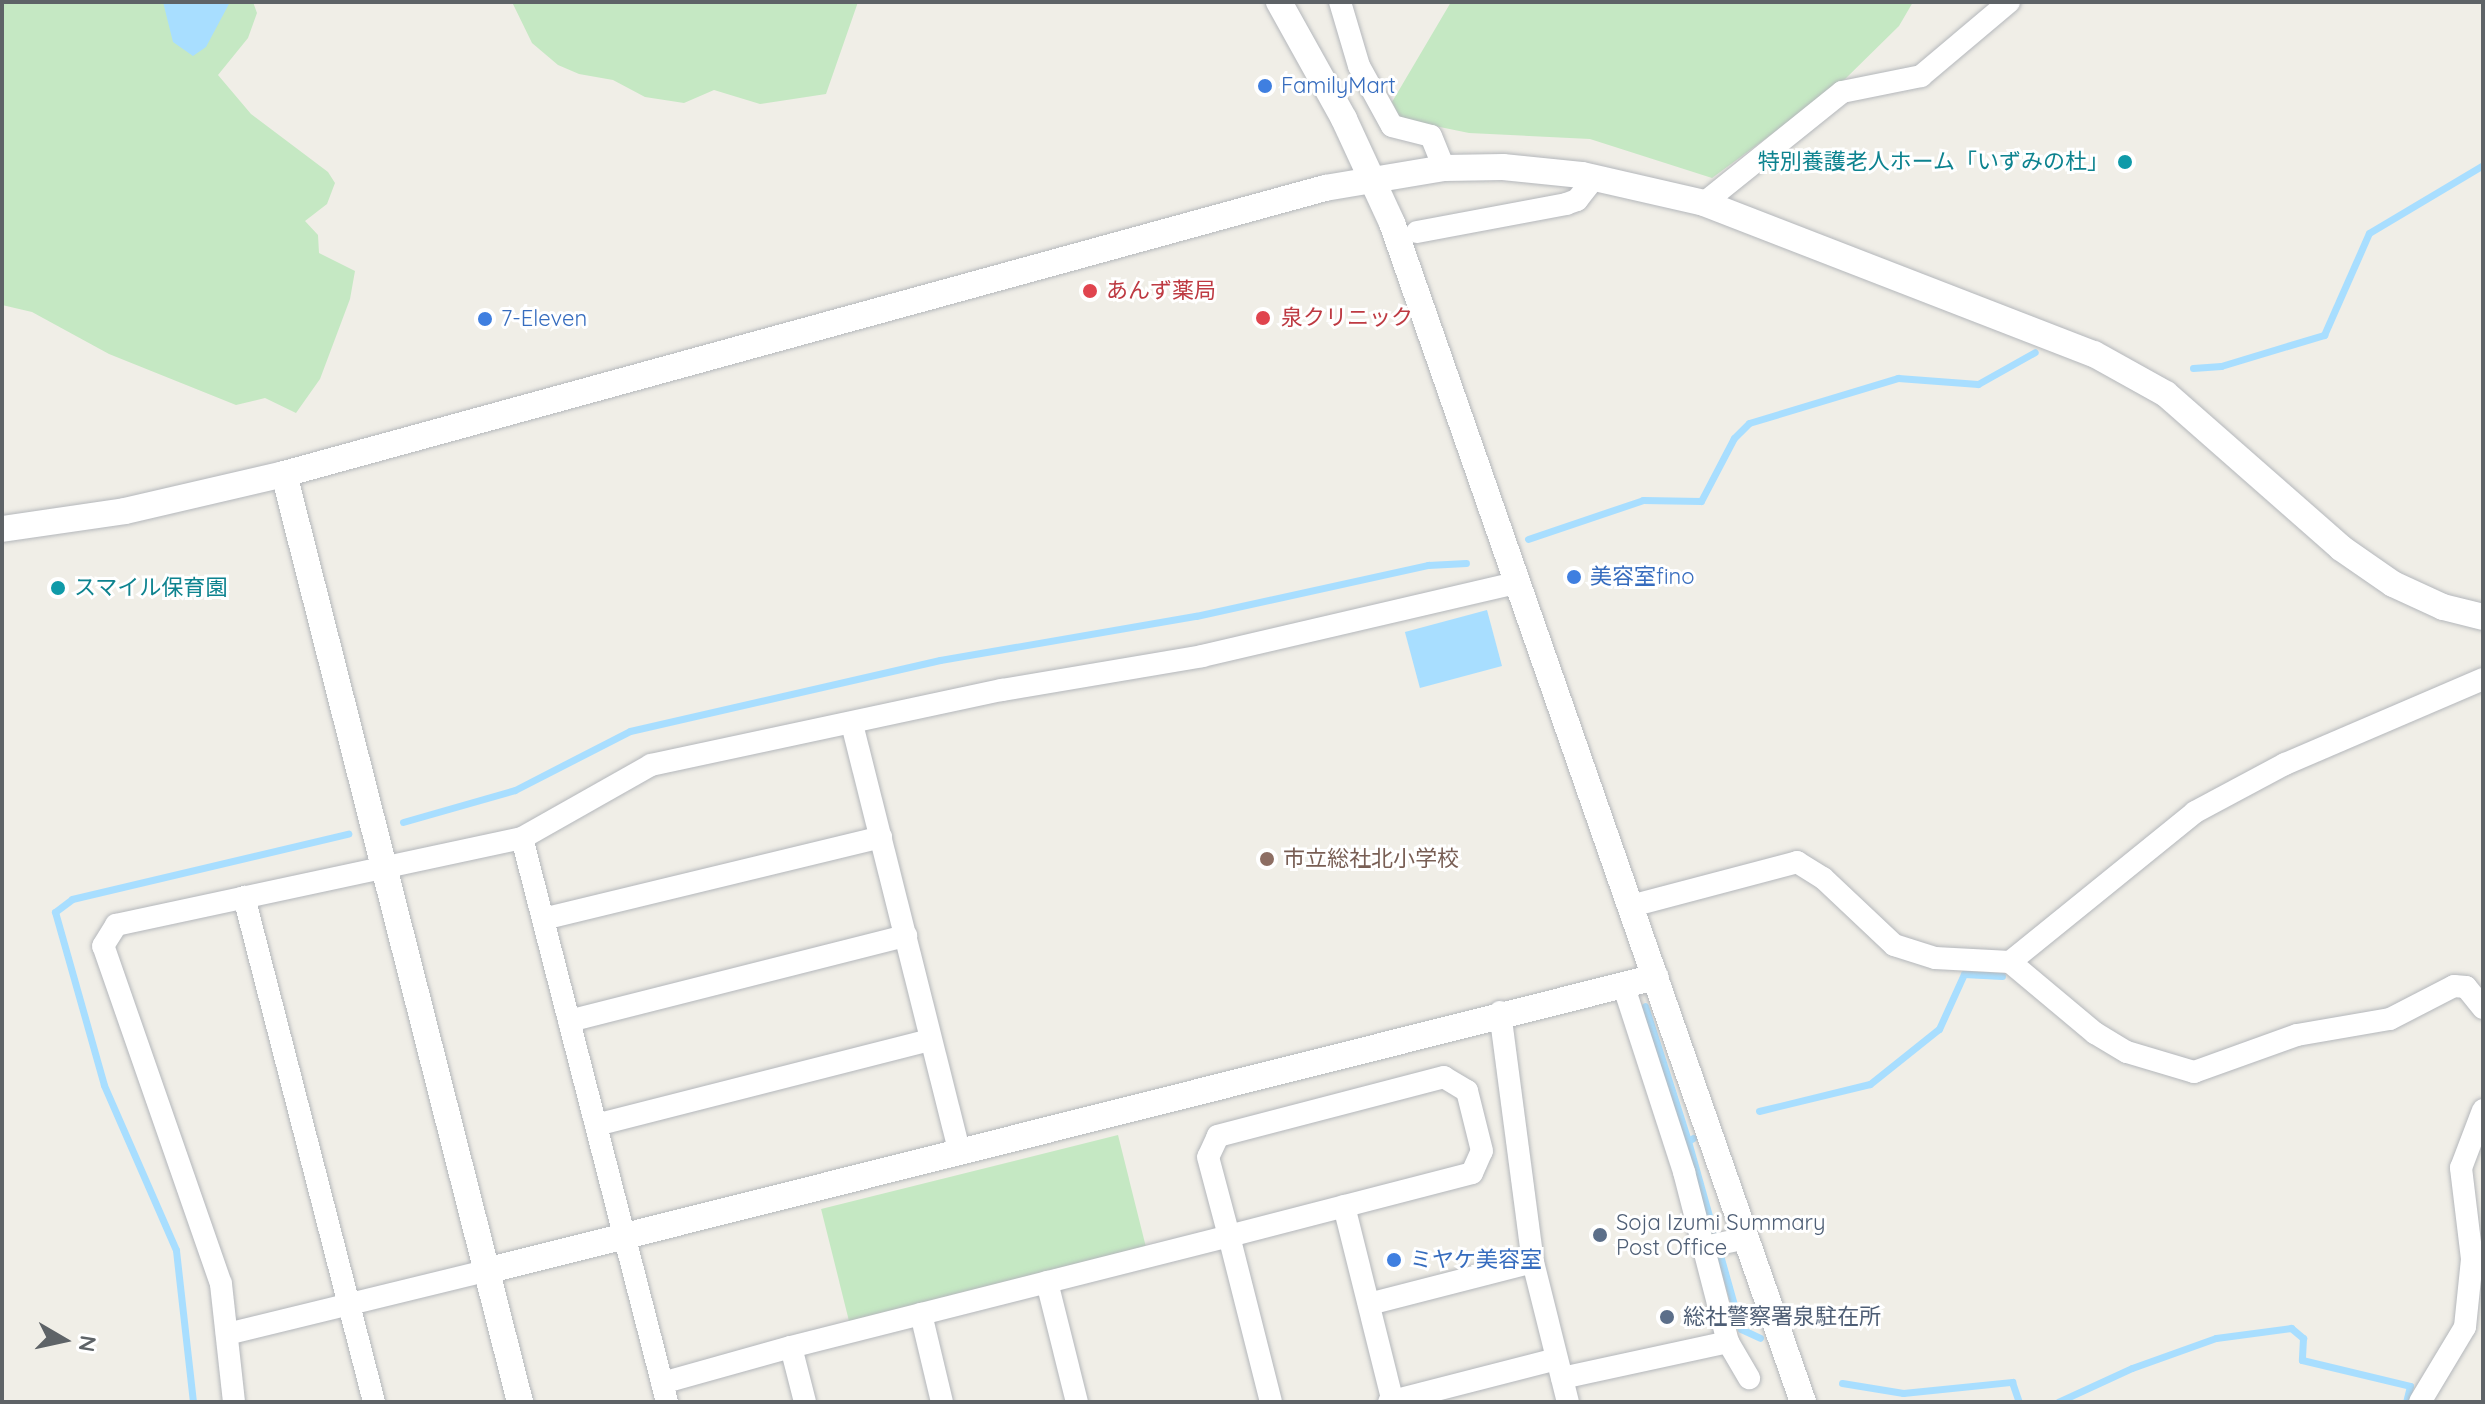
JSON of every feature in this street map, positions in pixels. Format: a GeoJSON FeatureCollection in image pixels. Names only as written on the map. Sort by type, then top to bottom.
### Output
{"type":"FeatureCollection","features":[{"type":"Feature","properties":{"kind":"street"},"geometry":{"type":"LineString","coordinates":[[1279,2],[1374,179],[1656,977],[1722,1243],[1728,1342],[1749,1378]]}},
{"type":"Feature","properties":{"kind":"street"},"geometry":{"type":"LineString","coordinates":[[1340,2],[1359,66],[1392,126],[1431,136],[1444,168]]}},
{"type":"Feature","properties":{"kind":"street"},"geometry":{"type":"LineString","coordinates":[[1704,203],[1842,92],[1921,76],[2009,2]]}},
{"type":"Feature","properties":{"kind":"street"},"geometry":{"type":"LineString","coordinates":[[2,529],[125,511],[284,474],[1374,179],[1444,168],[1543,169],[1704,203],[2056,337],[2135,374],[2216,432],[2354,557],[2393,584],[2443,607],[2483,617]]}},
{"type":"Feature","properties":{"kind":"street"},"geometry":{"type":"LineString","coordinates":[[1417,232],[1566,204],[1577,200],[1594,178]]}},
{"type":"Feature","properties":{"kind":"street"},"geometry":{"type":"LineString","coordinates":[[284,474],[520,1402]]}},
{"type":"Feature","properties":{"kind":"street"},"geometry":{"type":"LineString","coordinates":[[234,1402],[221,1284],[103,946],[116,925],[383,865],[522,838],[651,765],[1002,690],[1202,656],[1516,583]]}},
{"type":"Feature","properties":{"kind":"street"},"geometry":{"type":"LineString","coordinates":[[2010,962],[2195,812],[2285,764],[2483,679]]}},
{"type":"Feature","properties":{"kind":"street"},"geometry":{"type":"LineString","coordinates":[[852,724],[959,1151]]}},
{"type":"Feature","properties":{"kind":"street"},"geometry":{"type":"LineString","coordinates":[[543,919],[881,837]]}},
{"type":"Feature","properties":{"kind":"street"},"geometry":{"type":"LineString","coordinates":[[522,838],[664,1392],[791,1347],[1229,1236],[1472,1173],[1482,1151],[1467,1091],[1444,1077],[1218,1136],[1208,1157],[1229,1236],[1271,1402]]}},
{"type":"Feature","properties":{"kind":"street"},"geometry":{"type":"LineString","coordinates":[[1631,906],[1797,862],[1823,878],[1894,945],[1935,958],[2010,962],[2095,1033],[2127,1052],[2194,1072],[2297,1035],[2390,1019],[2454,986],[2466,987],[2483,1008]]}},
{"type":"Feature","properties":{"kind":"street"},"geometry":{"type":"LineString","coordinates":[[244,897],[374,1402]]}},
{"type":"Feature","properties":{"kind":"street"},"geometry":{"type":"LineString","coordinates":[[569,1021],[906,936]]}},
{"type":"Feature","properties":{"kind":"street"},"geometry":{"type":"LineString","coordinates":[[227,1334],[350,1307],[1500,1012],[1656,977]]}},
{"type":"Feature","properties":{"kind":"street"},"geometry":{"type":"LineString","coordinates":[[1623,984],[1722,1243],[1803,1402]]}},
{"type":"Feature","properties":{"kind":"street"},"geometry":{"type":"LineString","coordinates":[[1500,1012],[1533,1262],[1568,1402]]}},
{"type":"Feature","properties":{"kind":"street"},"geometry":{"type":"LineString","coordinates":[[596,1125],[930,1040]]}},
{"type":"Feature","properties":{"kind":"street"},"geometry":{"type":"LineString","coordinates":[[2420,1402],[2465,1327],[2472,1259],[2461,1168],[2483,1110]]}},
{"type":"Feature","properties":{"kind":"street"},"geometry":{"type":"LineString","coordinates":[[1344,1206],[1391,1402],[1559,1368],[1728,1342]]}},
{"type":"Feature","properties":{"kind":"street"},"geometry":{"type":"LineString","coordinates":[[1369,1304],[1533,1262]]}},
{"type":"Feature","properties":{"kind":"street"},"geometry":{"type":"LineString","coordinates":[[1047,1282],[1077,1402]]}},
{"type":"Feature","properties":{"kind":"street"},"geometry":{"type":"LineString","coordinates":[[921,1314],[942,1402]]}},
{"type":"Feature","properties":{"kind":"street"},"geometry":{"type":"LineString","coordinates":[[791,1347],[805,1402]]}},
{"type":"Feature","properties":{"kind":"green space"},"geometry":{"type":"Polygon","coordinates":[[[2,2],[253,2],[257,13],[248,38],[218,75],[251,114],[328,172],[335,183],[327,204],[305,221],[318,235],[319,253],[355,271],[350,299],[320,379],[296,413],[265,398],[236,405],[109,354],[32,312],[2,305],[2,2]]]}},
{"type":"Feature","properties":{"kind":"green space"},"geometry":{"type":"Polygon","coordinates":[[[512,2],[858,2],[826,94],[760,104],[714,90],[684,103],[645,97],[613,80],[579,74],[558,65],[532,43],[512,2]]]}},
{"type":"Feature","properties":{"kind":"green space"},"geometry":{"type":"Polygon","coordinates":[[[1451,2],[1913,2],[1899,26],[1840,84],[1712,178],[1590,139],[1469,133],[1401,119],[1392,102],[1451,2]]]}},
{"type":"Feature","properties":{"kind":"green space"},"geometry":{"type":"Polygon","coordinates":[[[1118,1135],[1146,1249],[849,1323],[821,1209],[1118,1135]]]}},
{"type":"Feature","properties":{"kind":"water"},"geometry":{"type":"Polygon","coordinates":[[[163,2],[230,2],[206,47],[193,56],[173,42],[163,2]]]}},
{"type":"Feature","properties":{"kind":"water"},"geometry":{"type":"Polygon","coordinates":[[[1487,610],[1502,666],[1420,688],[1405,632],[1487,610]]]}},
{"type":"Feature","properties":{"kind":"waterway"},"geometry":{"type":"LineString","coordinates":[[2193,368],[2221,366],[2324,335],[2369,233],[2483,165]]}},
{"type":"Feature","properties":{"kind":"waterway"},"geometry":{"type":"LineString","coordinates":[[1528,539],[1643,500],[1701,501],[1734,438],[1749,423],[1898,378],[1978,384],[2035,352]]}},
{"type":"Feature","properties":{"kind":"waterway"},"geometry":{"type":"LineString","coordinates":[[403,822],[515,790],[630,731],[940,660],[1196,616],[1428,565],[1466,563]]}},
{"type":"Feature","properties":{"kind":"waterway"},"geometry":{"type":"LineString","coordinates":[[193,1402],[176,1250],[104,1085],[55,912],[72,899],[348,834]]}},
{"type":"Feature","properties":{"kind":"waterway"},"geometry":{"type":"LineString","coordinates":[[1759,1111],[1870,1084],[1939,1029],[1964,974],[2002,976]]}},
{"type":"Feature","properties":{"kind":"waterway"},"geometry":{"type":"LineString","coordinates":[[1645,1006],[1688,1141],[1693,1138]]}},
{"type":"Feature","properties":{"kind":"waterway"},"geometry":{"type":"LineString","coordinates":[[1688,1141],[1741,1329],[1760,1338]]}},
{"type":"Feature","properties":{"kind":"waterway"},"geometry":{"type":"LineString","coordinates":[[2058,1402],[2132,1368],[2216,1338],[2291,1328],[2303,1338],[2302,1360],[2410,1386],[2406,1402]]}},
{"type":"Feature","properties":{"kind":"waterway"},"geometry":{"type":"LineString","coordinates":[[1842,1383],[1903,1393],[2012,1382],[2019,1402]]}},
{"type":"Feature","properties":{"kind":"place","name":"FamilyMart"},"geometry":{"type":"Point","coordinates":[1265,86]}},
{"type":"Feature","properties":{"kind":"place","name":"特別養護老人ホーム「いずみの杜」"},"geometry":{"type":"Point","coordinates":[2125,162]}},
{"type":"Feature","properties":{"kind":"place","name":"あんず薬局"},"geometry":{"type":"Point","coordinates":[1090,291]}},
{"type":"Feature","properties":{"kind":"place","name":"泉クリニック"},"geometry":{"type":"Point","coordinates":[1263,318]}},
{"type":"Feature","properties":{"kind":"place","name":"7-Eleven"},"geometry":{"type":"Point","coordinates":[485,319]}},
{"type":"Feature","properties":{"kind":"place","name":"美容室fino"},"geometry":{"type":"Point","coordinates":[1574,577]}},
{"type":"Feature","properties":{"kind":"place","name":"スマイル保育園"},"geometry":{"type":"Point","coordinates":[58,588]}},
{"type":"Feature","properties":{"kind":"place","name":"市立総社北小学校"},"geometry":{"type":"Point","coordinates":[1267,859]}},
{"type":"Feature","properties":{"kind":"place","name":"Soja Izumi Summary Post Office"},"geometry":{"type":"Point","coordinates":[1600,1235]}},
{"type":"Feature","properties":{"kind":"place","name":"ミヤケ美容室"},"geometry":{"type":"Point","coordinates":[1394,1260]}},
{"type":"Feature","properties":{"kind":"place","name":"総社警察署泉駐在所"},"geometry":{"type":"Point","coordinates":[1667,1317]}}]}
